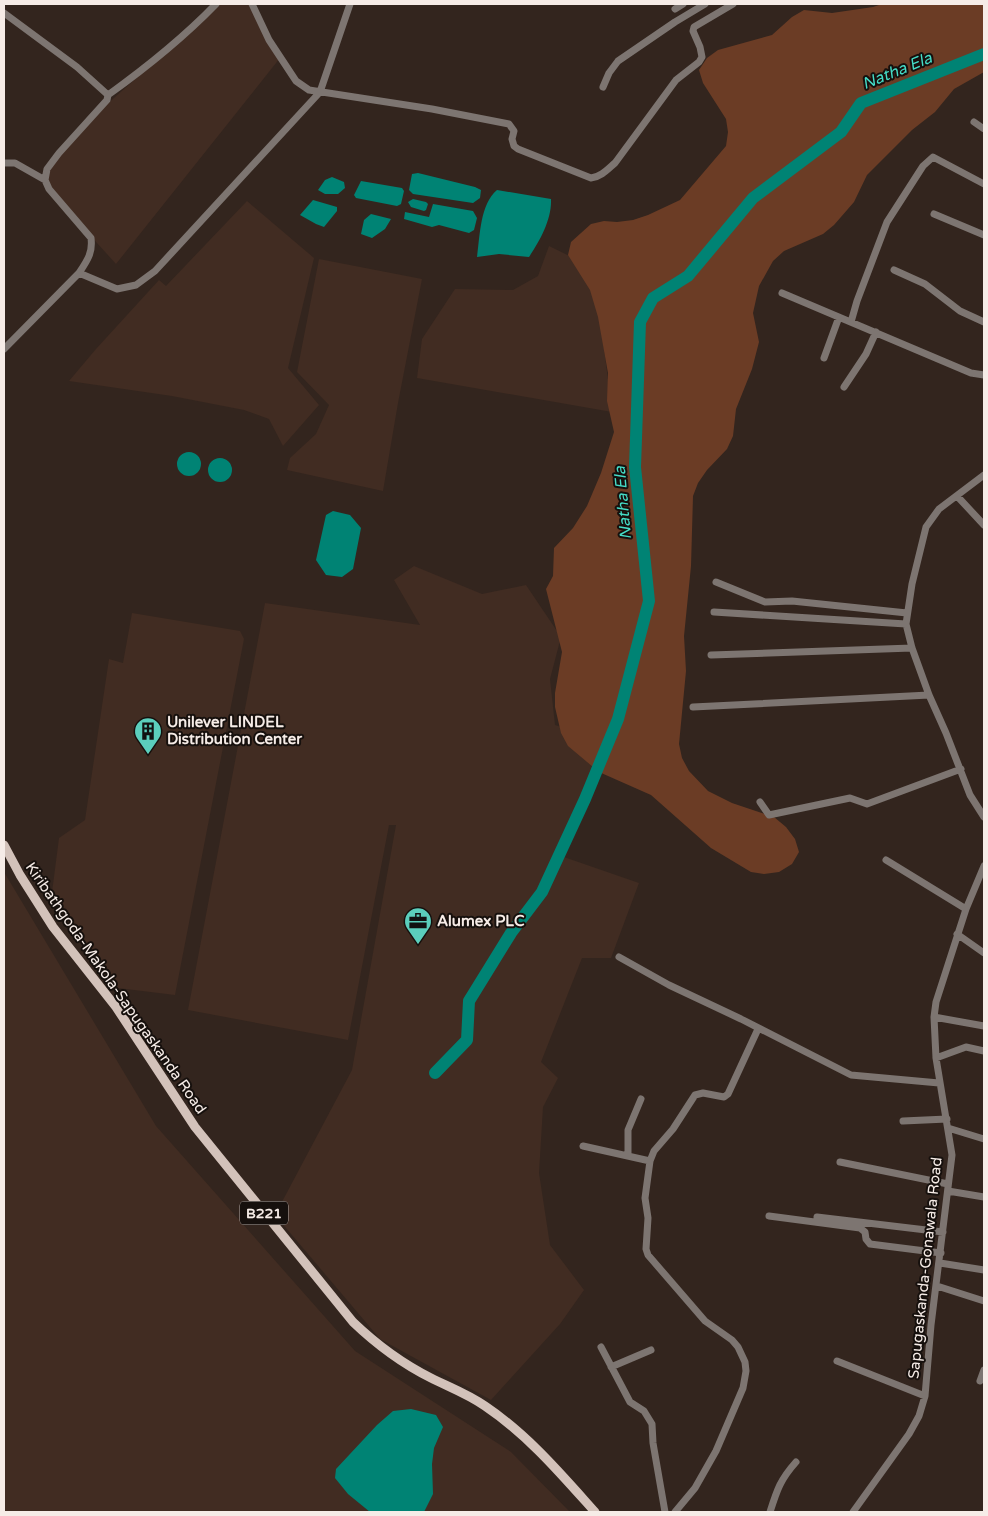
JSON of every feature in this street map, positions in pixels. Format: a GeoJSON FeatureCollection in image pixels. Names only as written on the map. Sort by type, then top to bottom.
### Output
{"type":"FeatureCollection","features":[{"type":"Feature","properties":{"kind":"main road","name":"Kiribathgoda-Makola-Sapugaskanda Road"},"geometry":{"type":"LineString","coordinates":[[4,845],[20,875],[53,927],[116,1007],[195,1127],[354,1322],[383,1349],[399,1360],[483,1404],[503,1419],[542,1454],[595,1512]]}},
{"type":"Feature","properties":{"kind":"street"},"geometry":{"type":"LineString","coordinates":[[45,180],[47,169],[106,100],[108,95],[170,48],[216,4]]}},
{"type":"Feature","properties":{"kind":"street"},"geometry":{"type":"LineString","coordinates":[[252,4],[269,40],[296,81],[310,90],[432,109],[509,124],[514,131],[512,139],[514,146],[518,149],[591,178],[596,178],[615,162],[676,80],[699,62],[702,57],[700,47],[692,31],[694,27],[733,4]]}},
{"type":"Feature","properties":{"kind":"street"},"geometry":{"type":"LineString","coordinates":[[79,273],[117,289],[136,285],[155,271],[320,92],[350,4]]}},
{"type":"Feature","properties":{"kind":"street"},"geometry":{"type":"LineString","coordinates":[[675,10],[683,4]]}},
{"type":"Feature","properties":{"kind":"street"},"geometry":{"type":"LineString","coordinates":[[603,87],[609,73],[618,60],[706,4]]}},
{"type":"Feature","properties":{"kind":"street"},"geometry":{"type":"LineString","coordinates":[[4,13],[70,62],[108,95]]}},
{"type":"Feature","properties":{"kind":"street"},"geometry":{"type":"LineString","coordinates":[[974,122],[984,128]]}},
{"type":"Feature","properties":{"kind":"street"},"geometry":{"type":"LineString","coordinates":[[851,322],[887,222],[923,166],[933,157],[984,184]]}},
{"type":"Feature","properties":{"kind":"street"},"geometry":{"type":"LineString","coordinates":[[4,164],[15,163],[45,180],[49,189],[91,238],[92,248],[89,259],[79,273],[4,349]]}},
{"type":"Feature","properties":{"kind":"street"},"geometry":{"type":"LineString","coordinates":[[934,214],[984,235]]}},
{"type":"Feature","properties":{"kind":"street"},"geometry":{"type":"LineString","coordinates":[[894,270],[925,284],[960,311],[984,322]]}},
{"type":"Feature","properties":{"kind":"street"},"geometry":{"type":"LineString","coordinates":[[782,293],[972,373],[984,375]]}},
{"type":"Feature","properties":{"kind":"street"},"geometry":{"type":"LineString","coordinates":[[824,358],[839,317]]}},
{"type":"Feature","properties":{"kind":"street"},"geometry":{"type":"LineString","coordinates":[[844,387],[866,354],[876,332]]}},
{"type":"Feature","properties":{"kind":"street"},"geometry":{"type":"LineString","coordinates":[[984,474],[940,509],[926,527],[906,613],[906,624],[912,648],[929,695],[961,769],[970,795],[984,817]]}},
{"type":"Feature","properties":{"kind":"street"},"geometry":{"type":"LineString","coordinates":[[957,496],[984,525]]}},
{"type":"Feature","properties":{"kind":"street"},"geometry":{"type":"LineString","coordinates":[[716,582],[765,602],[792,601],[906,613]]}},
{"type":"Feature","properties":{"kind":"street"},"geometry":{"type":"LineString","coordinates":[[714,612],[906,624]]}},
{"type":"Feature","properties":{"kind":"street"},"geometry":{"type":"LineString","coordinates":[[711,655],[912,648]]}},
{"type":"Feature","properties":{"kind":"street"},"geometry":{"type":"LineString","coordinates":[[693,707],[929,695]]}},
{"type":"Feature","properties":{"kind":"street"},"geometry":{"type":"LineString","coordinates":[[760,802],[769,815],[850,798],[867,804],[961,769]]}},
{"type":"Feature","properties":{"kind":"street"},"geometry":{"type":"LineString","coordinates":[[886,860],[966,909]]}},
{"type":"Feature","properties":{"kind":"street","name":"Sapugaskanda-Gonawala Road"},"geometry":{"type":"LineString","coordinates":[[853,1512],[909,1434],[919,1416],[925,1396],[931,1325],[952,1155],[936,1058],[934,1017],[938,990],[966,909],[984,866]]}},
{"type":"Feature","properties":{"kind":"street"},"geometry":{"type":"LineString","coordinates":[[957,934],[984,953]]}},
{"type":"Feature","properties":{"kind":"street"},"geometry":{"type":"LineString","coordinates":[[619,957],[669,985],[851,1075],[940,1082]]}},
{"type":"Feature","properties":{"kind":"street"},"geometry":{"type":"LineString","coordinates":[[934,1017],[984,1026]]}},
{"type":"Feature","properties":{"kind":"street"},"geometry":{"type":"LineString","coordinates":[[675,1512],[695,1488],[716,1451],[743,1388],[746,1372],[745,1362],[738,1347],[732,1340],[705,1321],[647,1253],[648,1218],[645,1198],[650,1161],[654,1152],[673,1129],[695,1095],[703,1093],[724,1098],[728,1094],[758,1029]]}},
{"type":"Feature","properties":{"kind":"street"},"geometry":{"type":"LineString","coordinates":[[936,1058],[966,1047],[984,1051]]}},
{"type":"Feature","properties":{"kind":"street"},"geometry":{"type":"LineString","coordinates":[[628,1156],[628,1130],[641,1099]]}},
{"type":"Feature","properties":{"kind":"street"},"geometry":{"type":"LineString","coordinates":[[903,1121],[946,1119]]}},
{"type":"Feature","properties":{"kind":"street"},"geometry":{"type":"LineString","coordinates":[[948,1128],[984,1139]]}},
{"type":"Feature","properties":{"kind":"street"},"geometry":{"type":"LineString","coordinates":[[583,1146],[650,1161]]}},
{"type":"Feature","properties":{"kind":"street"},"geometry":{"type":"LineString","coordinates":[[840,1162],[984,1197]]}},
{"type":"Feature","properties":{"kind":"street"},"geometry":{"type":"LineString","coordinates":[[769,1216],[860,1228],[865,1232],[866,1239],[870,1244],[941,1253]]}},
{"type":"Feature","properties":{"kind":"street"},"geometry":{"type":"LineString","coordinates":[[817,1218],[943,1232]]}},
{"type":"Feature","properties":{"kind":"street"},"geometry":{"type":"LineString","coordinates":[[940,1263],[984,1270]]}},
{"type":"Feature","properties":{"kind":"street"},"geometry":{"type":"LineString","coordinates":[[937,1286],[984,1301]]}},
{"type":"Feature","properties":{"kind":"street"},"geometry":{"type":"LineString","coordinates":[[601,1347],[630,1402],[644,1411],[652,1424],[653,1443],[665,1512]]}},
{"type":"Feature","properties":{"kind":"street"},"geometry":{"type":"LineString","coordinates":[[611,1366],[651,1350]]}},
{"type":"Feature","properties":{"kind":"street"},"geometry":{"type":"LineString","coordinates":[[837,1361],[925,1396]]}},
{"type":"Feature","properties":{"kind":"street"},"geometry":{"type":"LineString","coordinates":[[980,1381],[984,1370]]}},
{"type":"Feature","properties":{"kind":"street"},"geometry":{"type":"LineString","coordinates":[[770,1512],[780,1483],[796,1462]]}},
{"type":"Feature","properties":{"kind":"shaded area"},"geometry":{"type":"Polygon","coordinates":[[[217,4],[248,4],[253,8],[263,35],[280,58],[116,264],[49,190],[46,169],[105,106],[217,4]]]}},
{"type":"Feature","properties":{"kind":"shaded area"},"geometry":{"type":"Polygon","coordinates":[[[882,4],[984,4],[984,72],[954,89],[935,112],[912,130],[867,175],[854,202],[834,225],[823,234],[784,251],[773,261],[759,286],[753,313],[759,342],[752,369],[736,409],[733,436],[727,449],[707,470],[698,483],[693,496],[691,566],[684,636],[686,671],[679,744],[682,758],[689,771],[708,791],[732,803],[774,817],[786,827],[795,839],[799,852],[792,864],[779,872],[764,874],[751,872],[711,848],[651,795],[599,772],[568,746],[561,733],[555,707],[555,693],[562,652],[546,589],[553,576],[554,548],[573,528],[587,506],[601,473],[614,432],[607,401],[608,373],[598,317],[590,290],[568,255],[571,242],[591,224],[604,221],[633,220],[680,200],[726,146],[728,132],[726,119],[703,83],[699,70],[707,58],[718,50],[772,35],[792,17],[804,10],[832,13],[882,4]]]}},
{"type":"Feature","properties":{"kind":"shaded area"},"geometry":{"type":"Polygon","coordinates":[[[247,201],[314,258],[288,368],[319,405],[283,446],[269,419],[244,410],[172,396],[69,381],[159,280],[166,286],[247,201]]]}},
{"type":"Feature","properties":{"kind":"shaded area"},"geometry":{"type":"Polygon","coordinates":[[[549,246],[594,268],[612,412],[417,378],[422,339],[455,289],[513,290],[538,276],[549,246]]]}},
{"type":"Feature","properties":{"kind":"shaded area"},"geometry":{"type":"Polygon","coordinates":[[[319,259],[422,279],[383,491],[287,470],[290,458],[316,434],[329,405],[297,372],[319,259]]]}},
{"type":"Feature","properties":{"kind":"shaded area"},"geometry":{"type":"Polygon","coordinates":[[[414,566],[482,594],[526,585],[561,637],[550,679],[555,725],[612,744],[561,846],[561,856],[639,883],[611,958],[582,958],[541,1062],[558,1078],[543,1107],[539,1173],[550,1245],[584,1290],[560,1324],[491,1400],[380,1339],[275,1215],[352,1070],[396,825],[389,825],[348,1040],[188,1010],[265,603],[420,625],[394,580],[414,566]]]}},
{"type":"Feature","properties":{"kind":"shaded area"},"geometry":{"type":"Polygon","coordinates":[[[132,613],[240,631],[244,639],[175,995],[110,987],[51,900],[59,838],[85,820],[109,659],[123,663],[132,613]]]}},
{"type":"Feature","properties":{"kind":"shaded area"},"geometry":{"type":"Polygon","coordinates":[[[4,872],[156,1126],[355,1351],[511,1452],[570,1512],[4,1512],[4,872]]]}},
{"type":"Feature","properties":{"kind":"water"},"geometry":{"type":"Polygon","coordinates":[[[418,173],[475,187],[481,190],[480,198],[473,203],[413,194],[409,190],[412,174],[418,173]]]}},
{"type":"Feature","properties":{"kind":"water"},"geometry":{"type":"Polygon","coordinates":[[[332,177],[344,182],[345,188],[338,194],[325,194],[318,190],[325,180],[332,177]]]}},
{"type":"Feature","properties":{"kind":"water"},"geometry":{"type":"Polygon","coordinates":[[[361,181],[402,188],[404,191],[401,204],[397,206],[356,198],[354,195],[361,181]]]}},
{"type":"Feature","properties":{"kind":"water"},"geometry":{"type":"Polygon","coordinates":[[[497,190],[551,199],[550,214],[547,222],[541,237],[529,257],[499,254],[477,257],[484,212],[491,196],[497,190]]]}},
{"type":"Feature","properties":{"kind":"water"},"geometry":{"type":"Polygon","coordinates":[[[413,199],[426,202],[428,204],[426,210],[411,207],[408,202],[413,199]]]}},
{"type":"Feature","properties":{"kind":"water"},"geometry":{"type":"Polygon","coordinates":[[[313,200],[337,207],[337,211],[324,227],[300,215],[313,200]]]}},
{"type":"Feature","properties":{"kind":"water"},"geometry":{"type":"Polygon","coordinates":[[[433,204],[473,211],[477,218],[474,230],[469,233],[439,225],[432,227],[404,219],[405,212],[429,217],[433,204]]]}},
{"type":"Feature","properties":{"kind":"water"},"geometry":{"type":"Polygon","coordinates":[[[371,214],[391,219],[385,229],[372,238],[361,234],[364,220],[371,214]]]}},
{"type":"Feature","properties":{"kind":"water"},"geometry":{"type":"Polygon","coordinates":[[[189,452],[194,453],[200,459],[200,469],[194,475],[189,476],[184,475],[178,469],[177,464],[178,459],[184,453],[189,452]]]}},
{"type":"Feature","properties":{"kind":"water"},"geometry":{"type":"Polygon","coordinates":[[[220,458],[225,459],[231,465],[231,475],[225,481],[220,482],[215,481],[209,475],[208,470],[209,465],[215,459],[220,458]]]}},
{"type":"Feature","properties":{"kind":"water"},"geometry":{"type":"Polygon","coordinates":[[[333,511],[350,515],[361,528],[353,569],[342,577],[326,575],[316,560],[326,515],[333,511]]]}},
{"type":"Feature","properties":{"kind":"water"},"geometry":{"type":"Polygon","coordinates":[[[411,1409],[436,1415],[443,1427],[434,1448],[432,1464],[433,1494],[424,1512],[370,1512],[348,1494],[335,1478],[336,1469],[377,1425],[393,1411],[411,1409]]]}},
{"type":"Feature","properties":{"kind":"waterway","name":"Natha Ela"},"geometry":{"type":"LineString","coordinates":[[435,1073],[467,1040],[469,1001],[511,933],[542,892],[585,799],[618,719],[649,601],[635,467],[640,322],[653,298],[688,276],[753,198],[841,132],[861,103],[984,54]]}},
{"type":"Feature","properties":{"kind":"place","name":"Unilever LINDEL Distribution Center"},"geometry":{"type":"Point","coordinates":[148,755]}},
{"type":"Feature","properties":{"kind":"place","name":"Alumex PLC"},"geometry":{"type":"Point","coordinates":[418,945]}}]}
